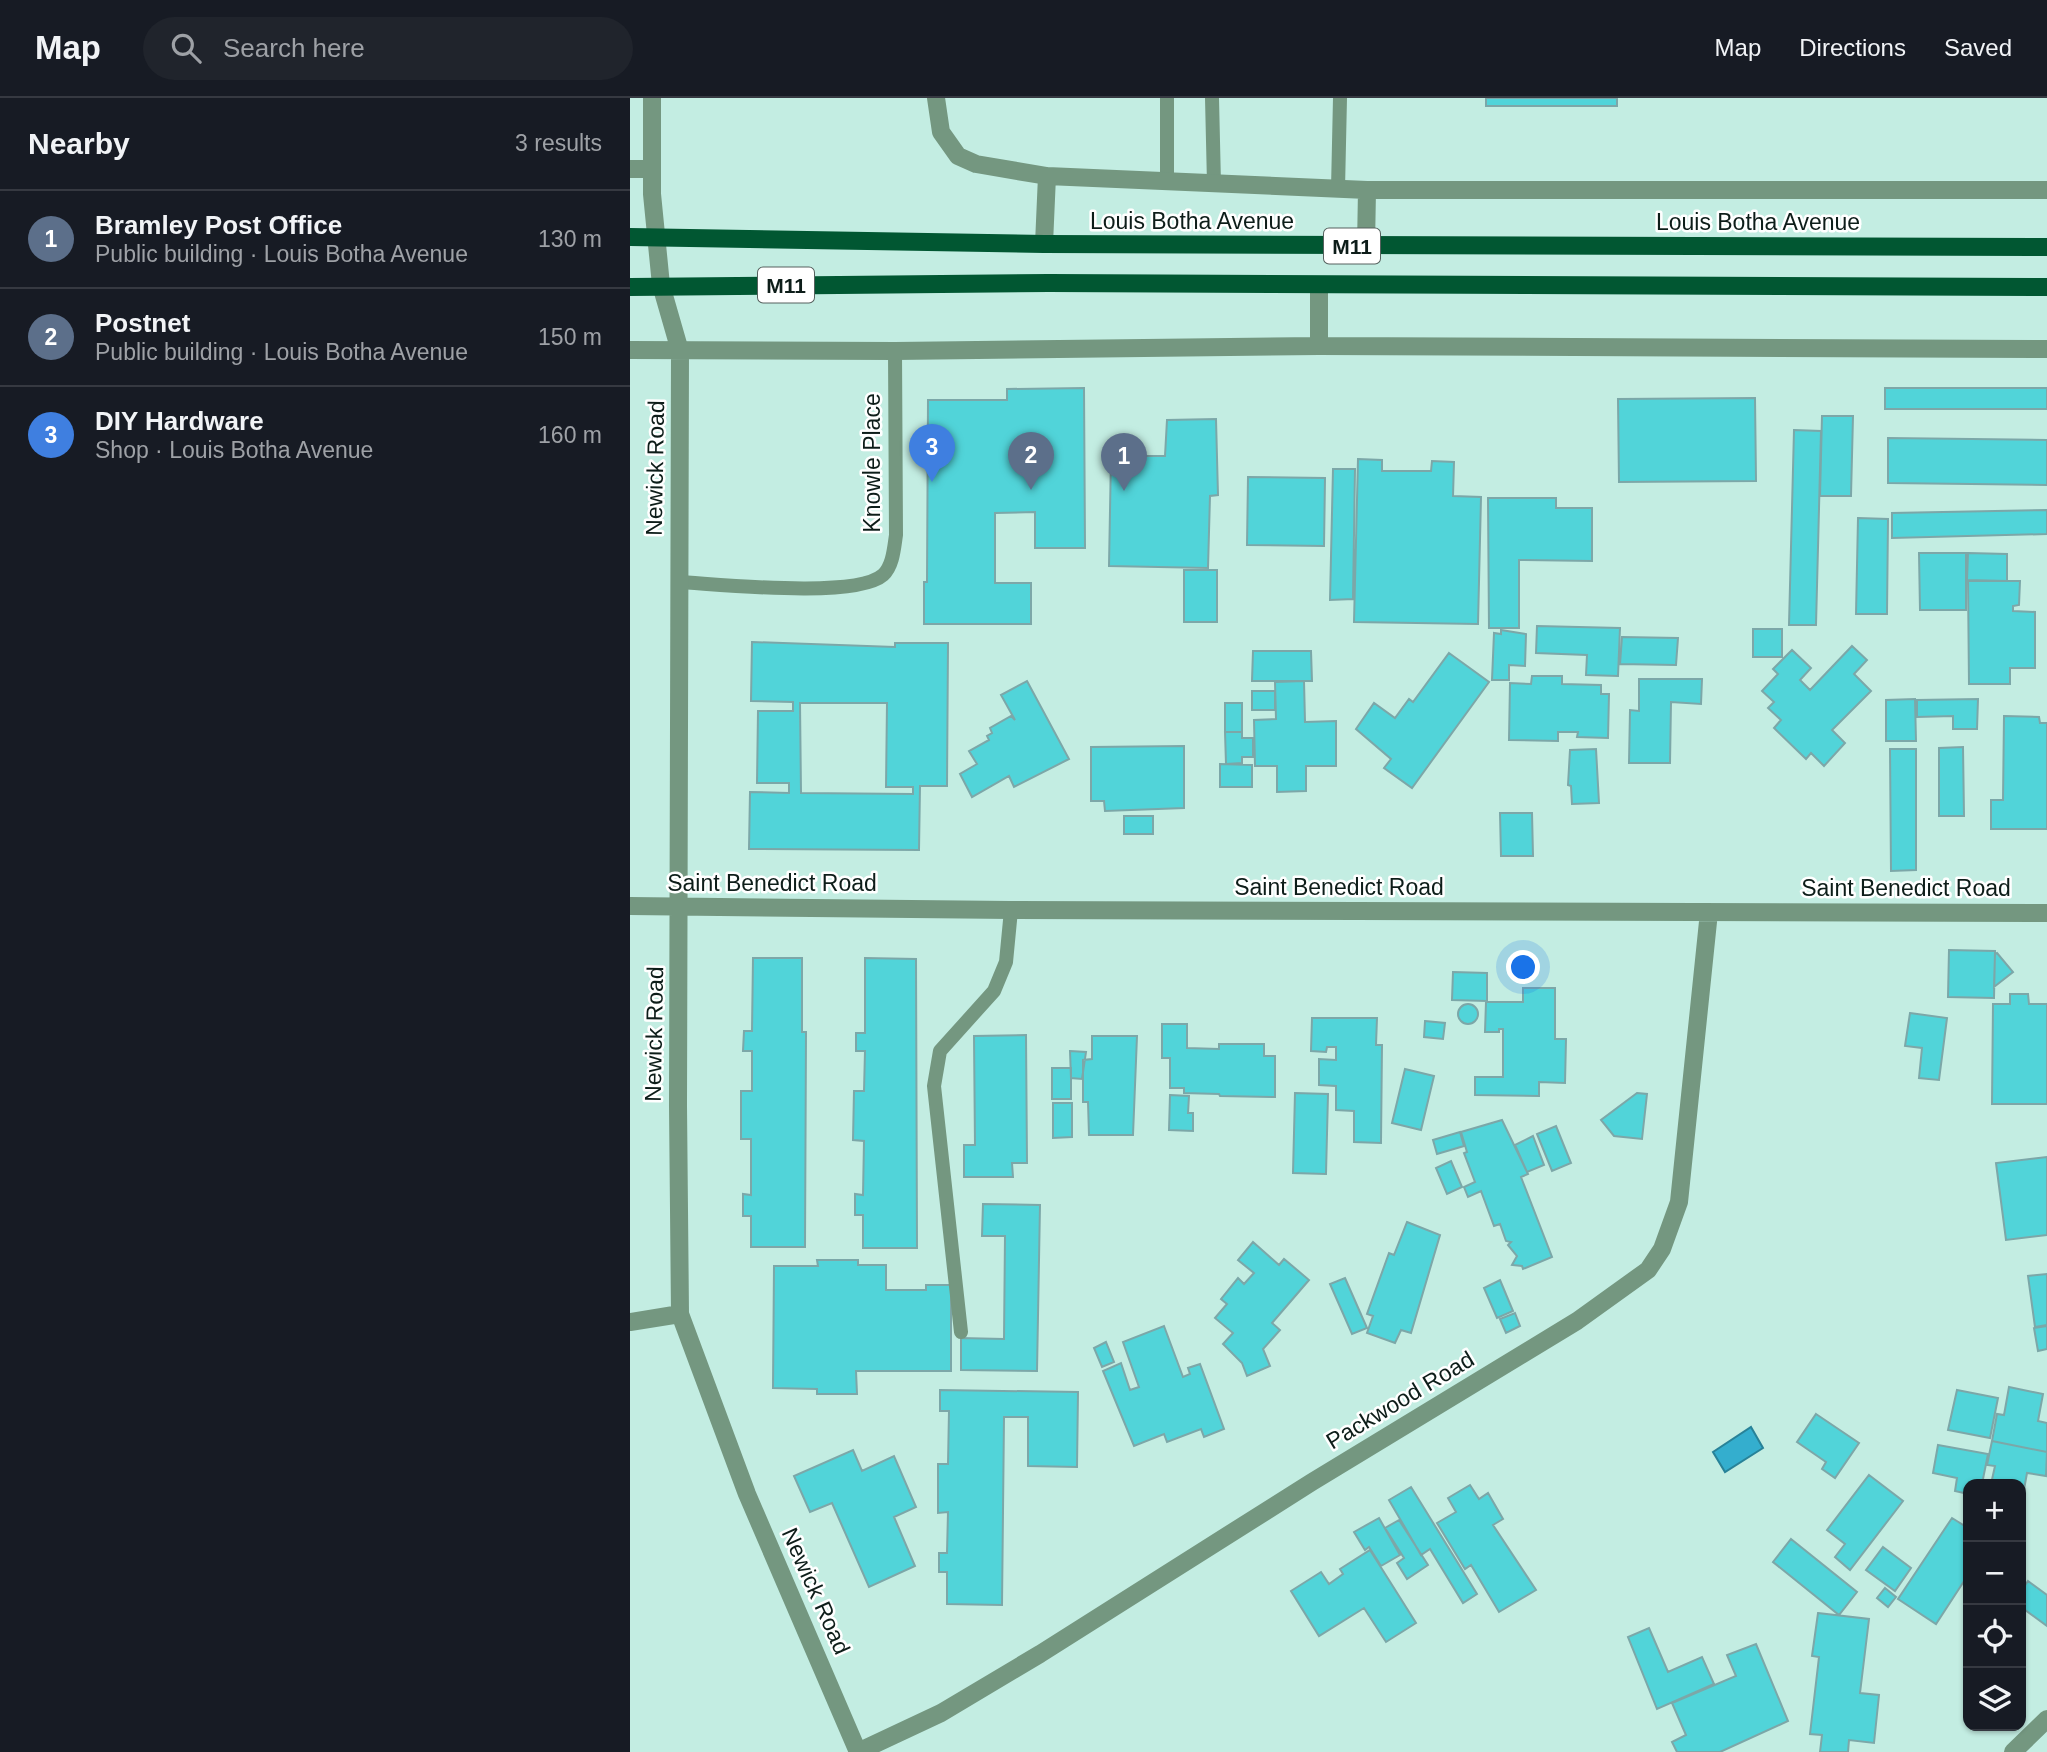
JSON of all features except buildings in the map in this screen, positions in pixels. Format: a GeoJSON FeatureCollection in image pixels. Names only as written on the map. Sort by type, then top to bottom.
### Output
{"type":"FeatureCollection","features":[{"type":"Feature","properties":{"kind":"main road","name":"Louis Botha Avenue"},"geometry":{"type":"LineString","coordinates":[[630,237],[1044,244],[2047,247]]}},
{"type":"Feature","properties":{"kind":"main road","name":"M11"},"geometry":{"type":"LineString","coordinates":[[630,287],[2047,287]]}},
{"type":"Feature","properties":{"kind":"street","name":"Newick Road"},"geometry":{"type":"LineString","coordinates":[[652,98],[652,169],[661,285],[680,351],[680,1314],[747,1494],[858,1752]]}},
{"type":"Feature","properties":{"kind":"street","name":"Louis Botha Avenue"},"geometry":{"type":"LineString","coordinates":[[936,98],[941,132],[958,156],[976,164],[1047,176],[1367,190],[2047,190]]}},
{"type":"Feature","properties":{"kind":"street"},"geometry":{"type":"LineString","coordinates":[[630,169],[652,169]]}},
{"type":"Feature","properties":{"kind":"street"},"geometry":{"type":"LineString","coordinates":[[1044,244],[1047,176]]}},
{"type":"Feature","properties":{"kind":"street"},"geometry":{"type":"LineString","coordinates":[[1366,246],[1367,190]]}},
{"type":"Feature","properties":{"kind":"street"},"geometry":{"type":"LineString","coordinates":[[1319,286],[1319,346]]}},
{"type":"Feature","properties":{"kind":"street"},"geometry":{"type":"LineString","coordinates":[[630,350],[895,351],[1319,346],[2047,349]]}},
{"type":"Feature","properties":{"kind":"street","name":"Saint Benedict Road"},"geometry":{"type":"LineString","coordinates":[[630,906],[1011,911],[2047,913]]}},
{"type":"Feature","properties":{"kind":"street","name":"Packwood Road"},"geometry":{"type":"LineString","coordinates":[[858,1752],[941,1713],[1029,1660],[1311,1482],[1577,1321],[1648,1270],[1662,1249],[1679,1202],[1709,912]]}},
{"type":"Feature","properties":{"kind":"street"},"geometry":{"type":"LineString","coordinates":[[630,1322],[680,1314]]}},
{"type":"Feature","properties":{"kind":"street"},"geometry":{"type":"LineString","coordinates":[[2013,1752],[2047,1719]]}},
{"type":"Feature","properties":{"kind":"lane"},"geometry":{"type":"LineString","coordinates":[[1167,98],[1167,182]]}},
{"type":"Feature","properties":{"kind":"lane"},"geometry":{"type":"LineString","coordinates":[[1212,98],[1214,184]]}},
{"type":"Feature","properties":{"kind":"lane"},"geometry":{"type":"LineString","coordinates":[[1338,189],[1340,98]]}},
{"type":"Feature","properties":{"kind":"lane","name":"Knowle Place"},"geometry":{"type":"LineString","coordinates":[[678,582],[842,588],[872,582],[884,574],[892,559],[896,535],[895,351]]}},
{"type":"Feature","properties":{"kind":"lane"},"geometry":{"type":"LineString","coordinates":[[961,1332],[934,1086],[940,1051],[994,992],[1006,962],[1011,911]]}},
{"type":"Feature","properties":{"kind":"water"},"geometry":{"type":"Polygon","coordinates":[[[1751,1427],[1763,1448],[1725,1472],[1713,1452],[1751,1427]]]}},
{"type":"Feature","properties":{"kind":"place","name":"DIY Hardware"},"geometry":{"type":"Point","coordinates":[932,482]}},
{"type":"Feature","properties":{"kind":"place","name":"Postnet"},"geometry":{"type":"Point","coordinates":[1031,490]}},
{"type":"Feature","properties":{"kind":"place","name":"Bramley Post Office"},"geometry":{"type":"Point","coordinates":[1124,491]}}]}
